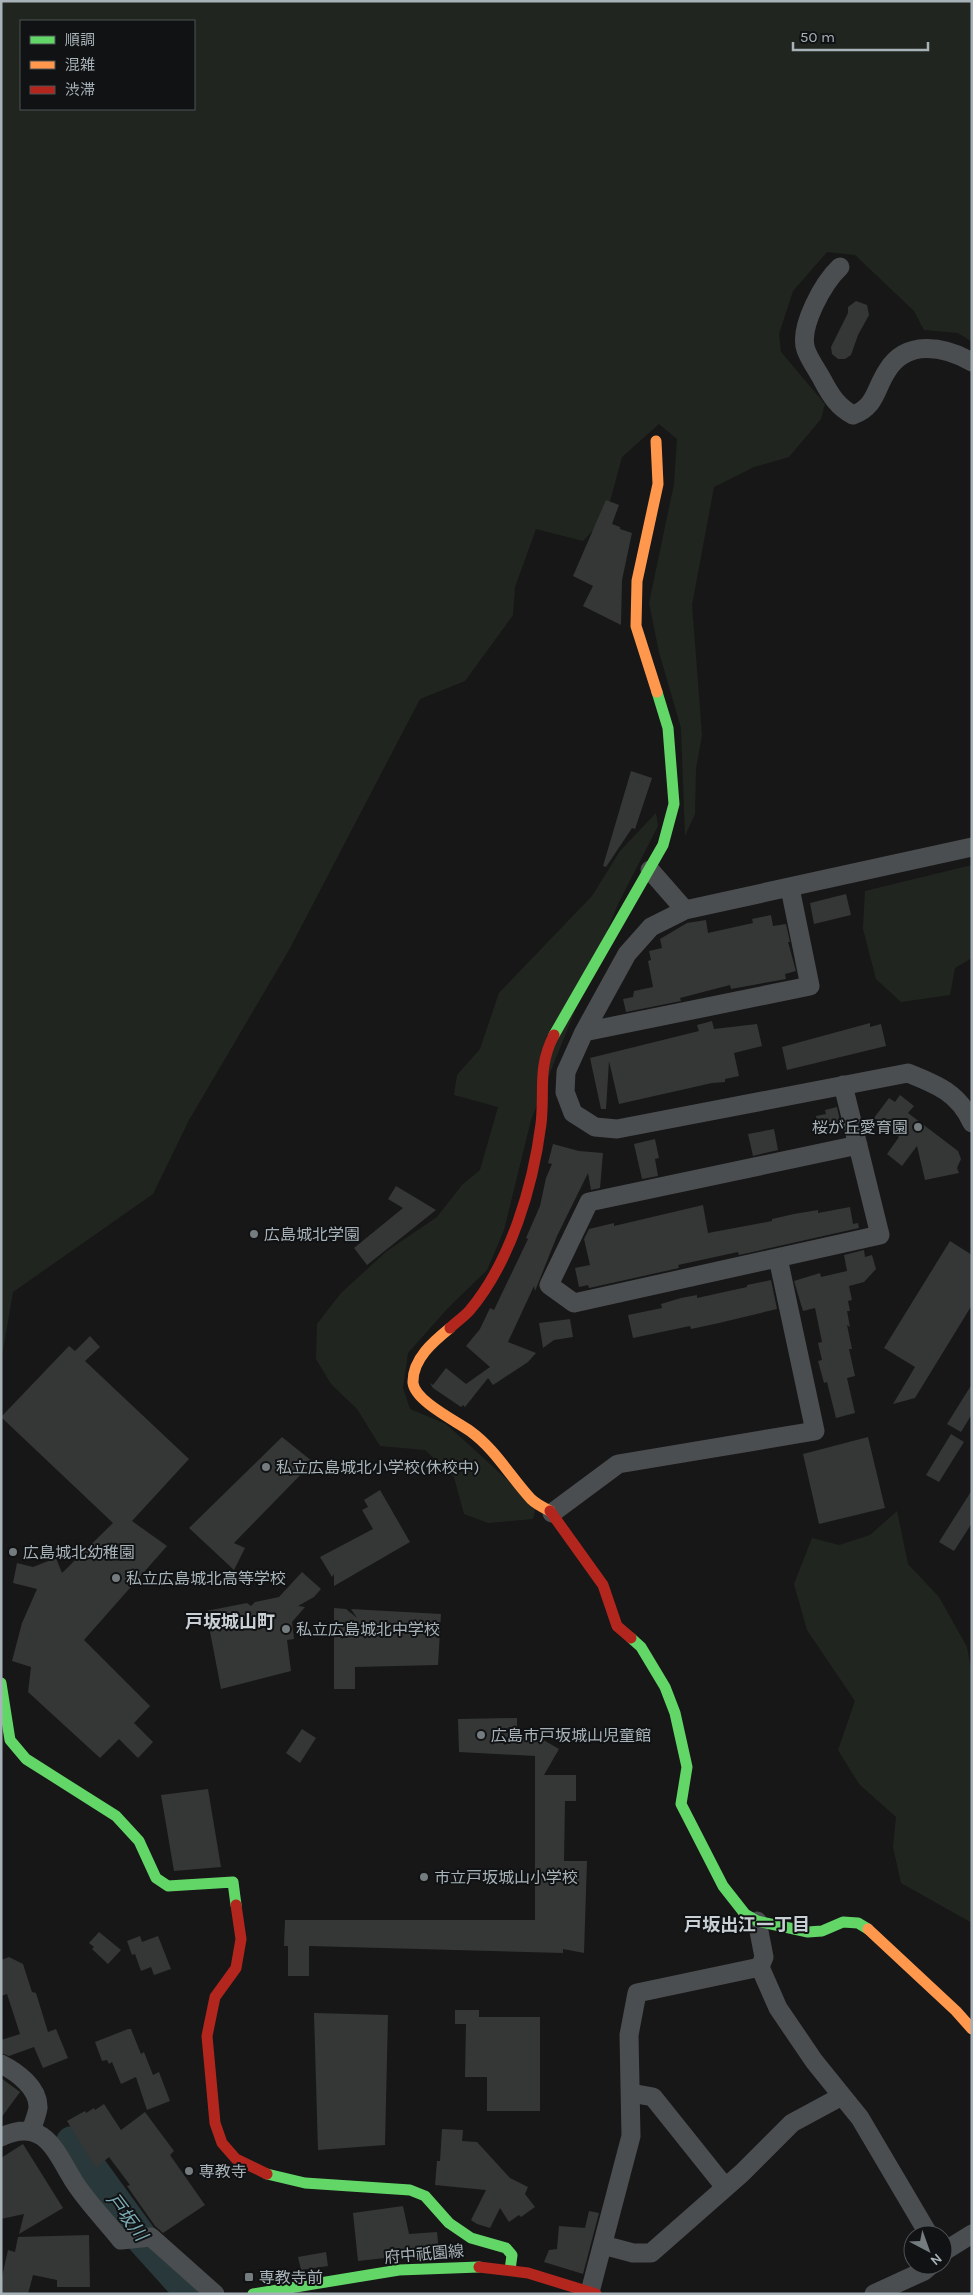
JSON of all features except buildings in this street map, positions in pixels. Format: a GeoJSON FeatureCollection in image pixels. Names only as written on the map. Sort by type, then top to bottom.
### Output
{"type":"FeatureCollection","features":[{"type":"Feature","properties":{"kind":"street"},"geometry":{"type":"LineString","coordinates":[[840,267],[828,279],[804,335],[806,350],[833,398],[843,410],[853,414],[862,412],[871,404],[886,371],[900,355],[919,347],[940,349],[972,362]]}},
{"type":"Feature","properties":{"kind":"street"},"geometry":{"type":"LineString","coordinates":[[656,441],[658,484],[637,582],[636,626],[668,728],[674,804],[663,845],[650,870],[550,1042],[540,1076],[541,1123],[526,1200],[495,1274],[469,1311],[431,1344],[416,1365],[414,1384],[422,1399],[472,1432],[503,1462],[532,1500],[552,1513],[603,1585],[617,1626],[641,1647],[665,1687],[676,1713],[687,1767],[681,1804],[723,1886],[746,1914],[757,1922],[808,1932],[822,1931],[843,1922],[858,1923],[871,1931],[956,2010],[972,2029]]}},
{"type":"Feature","properties":{"kind":"street"},"geometry":{"type":"LineString","coordinates":[[972,847],[685,910],[651,927],[627,954],[584,1032],[566,1072],[565,1092],[573,1112],[595,1127],[617,1129],[908,1073],[941,1086],[966,1108],[972,1123]]}},
{"type":"Feature","properties":{"kind":"street"},"geometry":{"type":"LineString","coordinates":[[650,870],[685,910]]}},
{"type":"Feature","properties":{"kind":"street"},"geometry":{"type":"LineString","coordinates":[[584,1032],[810,986],[790,888]]}},
{"type":"Feature","properties":{"kind":"street"},"geometry":{"type":"LineString","coordinates":[[843,1085],[858,1144],[880,1236],[574,1303],[549,1285],[589,1202],[858,1144]]}},
{"type":"Feature","properties":{"kind":"street"},"geometry":{"type":"LineString","coordinates":[[552,1513],[618,1464],[815,1431],[778,1258]]}},
{"type":"Feature","properties":{"kind":"street"},"geometry":{"type":"LineString","coordinates":[[1,1683],[10,1740],[26,1760],[116,1816],[139,1840],[156,1878],[168,1886],[233,1882],[242,1939],[236,1968],[215,1997],[206,2036],[215,2123],[222,2143],[231,2154],[236,2159],[268,2175],[305,2183],[410,2190],[425,2196],[449,2223],[464,2233],[472,2238],[506,2248],[512,2255],[510,2270]]}},
{"type":"Feature","properties":{"kind":"street"},"geometry":{"type":"LineString","coordinates":[[757,1922],[764,1957],[760,1967],[778,2008],[814,2061],[860,2118],[923,2225]]}},
{"type":"Feature","properties":{"kind":"street"},"geometry":{"type":"LineString","coordinates":[[593,2293],[603,2245],[631,2136],[629,2035],[637,1994],[760,1967]]}},
{"type":"Feature","properties":{"kind":"street"},"geometry":{"type":"LineString","coordinates":[[1,2064],[19,2074],[36,2096],[38,2108],[31,2131]]}},
{"type":"Feature","properties":{"kind":"street"},"geometry":{"type":"LineString","coordinates":[[631,2093],[653,2097],[725,2187]]}},
{"type":"Feature","properties":{"kind":"street"},"geometry":{"type":"LineString","coordinates":[[603,2245],[633,2253],[651,2253],[725,2187],[792,2123],[842,2096]]}},
{"type":"Feature","properties":{"kind":"street"},"geometry":{"type":"LineString","coordinates":[[1,2137],[13,2132],[31,2131],[45,2137],[58,2152],[75,2183],[121,2240],[151,2237],[215,2294]]}},
{"type":"Feature","properties":{"kind":"street"},"geometry":{"type":"LineString","coordinates":[[953,2246],[972,2234]]}},
{"type":"Feature","properties":{"kind":"street","name":"府中祇園線"},"geometry":{"type":"LineString","coordinates":[[253,2294],[442,2266],[486,2267],[510,2270],[593,2293]]}},
{"type":"Feature","properties":{"kind":"street"},"geometry":{"type":"LineString","coordinates":[[874,2294],[915,2275]]}},
{"type":"Feature","properties":{"kind":"shaded area"},"geometry":{"type":"Polygon","coordinates":[[[1,1],[972,1],[972,342],[958,333],[924,330],[914,311],[855,255],[827,252],[793,291],[779,334],[781,352],[825,404],[821,419],[789,457],[754,467],[714,487],[692,605],[702,735],[696,769],[695,814],[685,836],[681,728],[659,652],[649,603],[674,484],[677,439],[659,424],[622,457],[606,516],[583,541],[536,529],[515,587],[513,615],[465,681],[420,699],[289,950],[189,1120],[153,1194],[13,1292],[1,1362],[1,1]]]}},
{"type":"Feature","properties":{"kind":"shaded area"},"geometry":{"type":"Polygon","coordinates":[[[656,813],[658,826],[618,904],[531,1120],[504,1230],[487,1270],[448,1308],[408,1353],[403,1388],[410,1409],[446,1424],[536,1506],[533,1519],[488,1523],[464,1514],[454,1477],[425,1450],[380,1446],[357,1409],[331,1384],[316,1359],[317,1324],[341,1293],[387,1251],[437,1217],[462,1185],[480,1170],[498,1107],[454,1095],[457,1075],[480,1049],[499,993],[592,896],[620,851],[656,813]]]}},
{"type":"Feature","properties":{"kind":"shaded area"},"geometry":{"type":"Polygon","coordinates":[[[972,865],[972,958],[955,968],[950,995],[901,1002],[876,979],[863,929],[865,891],[972,865]]]}},
{"type":"Feature","properties":{"kind":"shaded area"},"geometry":{"type":"Polygon","coordinates":[[[897,1511],[908,1564],[939,1597],[967,1647],[972,1673],[972,1923],[901,1883],[893,1847],[896,1817],[859,1784],[838,1750],[855,1701],[807,1630],[794,1584],[812,1538],[839,1545],[870,1535],[897,1511]]]}},
{"type":"Feature","properties":{"kind":"waterway","name":"戸坂川"},"geometry":{"type":"LineString","coordinates":[[72,2142],[143,2240],[187,2289]]}},
{"type":"Feature","properties":{"kind":"traffic: fast"},"geometry":{"type":"LineString","coordinates":[[554,1035],[663,845],[674,804],[668,728],[657,692]]}},
{"type":"Feature","properties":{"kind":"traffic: fast"},"geometry":{"type":"LineString","coordinates":[[631,1638],[641,1647],[665,1687],[675,1713],[687,1767],[681,1804],[723,1886],[745,1914],[757,1921],[808,1932],[822,1931],[843,1922],[858,1923],[868,1929]]}},
{"type":"Feature","properties":{"kind":"traffic: fast"},"geometry":{"type":"LineString","coordinates":[[1,1683],[10,1740],[26,1759],[116,1816],[139,1841],[156,1878],[168,1886],[233,1882],[236,1905]]}},
{"type":"Feature","properties":{"kind":"traffic: fast"},"geometry":{"type":"LineString","coordinates":[[267,2174],[305,2183],[410,2190],[425,2196],[449,2223],[471,2238],[506,2248],[512,2255],[510,2270]]}},
{"type":"Feature","properties":{"kind":"traffic: fast"},"geometry":{"type":"LineString","coordinates":[[253,2294],[399,2270],[479,2267]]}},
{"type":"Feature","properties":{"kind":"traffic: slow"},"geometry":{"type":"LineString","coordinates":[[656,441],[658,484],[637,581],[636,626],[657,692]]}},
{"type":"Feature","properties":{"kind":"traffic: slow"},"geometry":{"type":"LineString","coordinates":[[450,1328],[420,1358],[414,1374],[413,1383],[415,1390],[428,1403],[479,1438],[495,1454],[531,1499],[550,1511]]}},
{"type":"Feature","properties":{"kind":"traffic: slow"},"geometry":{"type":"LineString","coordinates":[[868,1929],[956,2011],[972,2029]]}},
{"type":"Feature","properties":{"kind":"traffic: jam"},"geometry":{"type":"LineString","coordinates":[[450,1328],[470,1310],[484,1290],[497,1269],[518,1222],[526,1197],[537,1148],[542,1112],[543,1069],[554,1035]]}},
{"type":"Feature","properties":{"kind":"traffic: jam"},"geometry":{"type":"LineString","coordinates":[[550,1511],[603,1585],[617,1626],[631,1638]]}},
{"type":"Feature","properties":{"kind":"traffic: jam"},"geometry":{"type":"LineString","coordinates":[[236,1905],[241,1939],[236,1968],[215,1997],[207,2036],[215,2123],[222,2143],[236,2159],[267,2174]]}},
{"type":"Feature","properties":{"kind":"traffic: jam"},"geometry":{"type":"LineString","coordinates":[[479,2267],[528,2273],[596,2294]]}},
{"type":"Feature","properties":{"kind":"place","name":"桜が丘愛育園"},"geometry":{"type":"Point","coordinates":[918,1127]}},
{"type":"Feature","properties":{"kind":"place","name":"広島城北学園"},"geometry":{"type":"Point","coordinates":[254,1234]}},
{"type":"Feature","properties":{"kind":"place","name":"私立広島城北小学校(休校中)"},"geometry":{"type":"Point","coordinates":[266,1467]}},
{"type":"Feature","properties":{"kind":"place","name":"広島城北幼稚園"},"geometry":{"type":"Point","coordinates":[13,1552]}},
{"type":"Feature","properties":{"kind":"place","name":"私立広島城北高等学校"},"geometry":{"type":"Point","coordinates":[116,1578]}},
{"type":"Feature","properties":{"kind":"place","name":"私立広島城北中学校"},"geometry":{"type":"Point","coordinates":[286,1629]}},
{"type":"Feature","properties":{"kind":"place","name":"広島市戸坂城山児童館"},"geometry":{"type":"Point","coordinates":[481,1735]}},
{"type":"Feature","properties":{"kind":"place","name":"市立戸坂城山小学校"},"geometry":{"type":"Point","coordinates":[424,1877]}},
{"type":"Feature","properties":{"kind":"place","name":"専教寺"},"geometry":{"type":"Point","coordinates":[189,2171]}},
{"type":"Feature","properties":{"kind":"place","name":"専教寺前"},"geometry":{"type":"Point","coordinates":[249,2277]}},
{"type":"Feature","properties":{"kind":"district","name":"戸坂城山町"},"geometry":{"type":"Point","coordinates":[230,1622]}},
{"type":"Feature","properties":{"kind":"district","name":"戸坂出江一丁目"},"geometry":{"type":"Point","coordinates":[747,1925]}}]}
